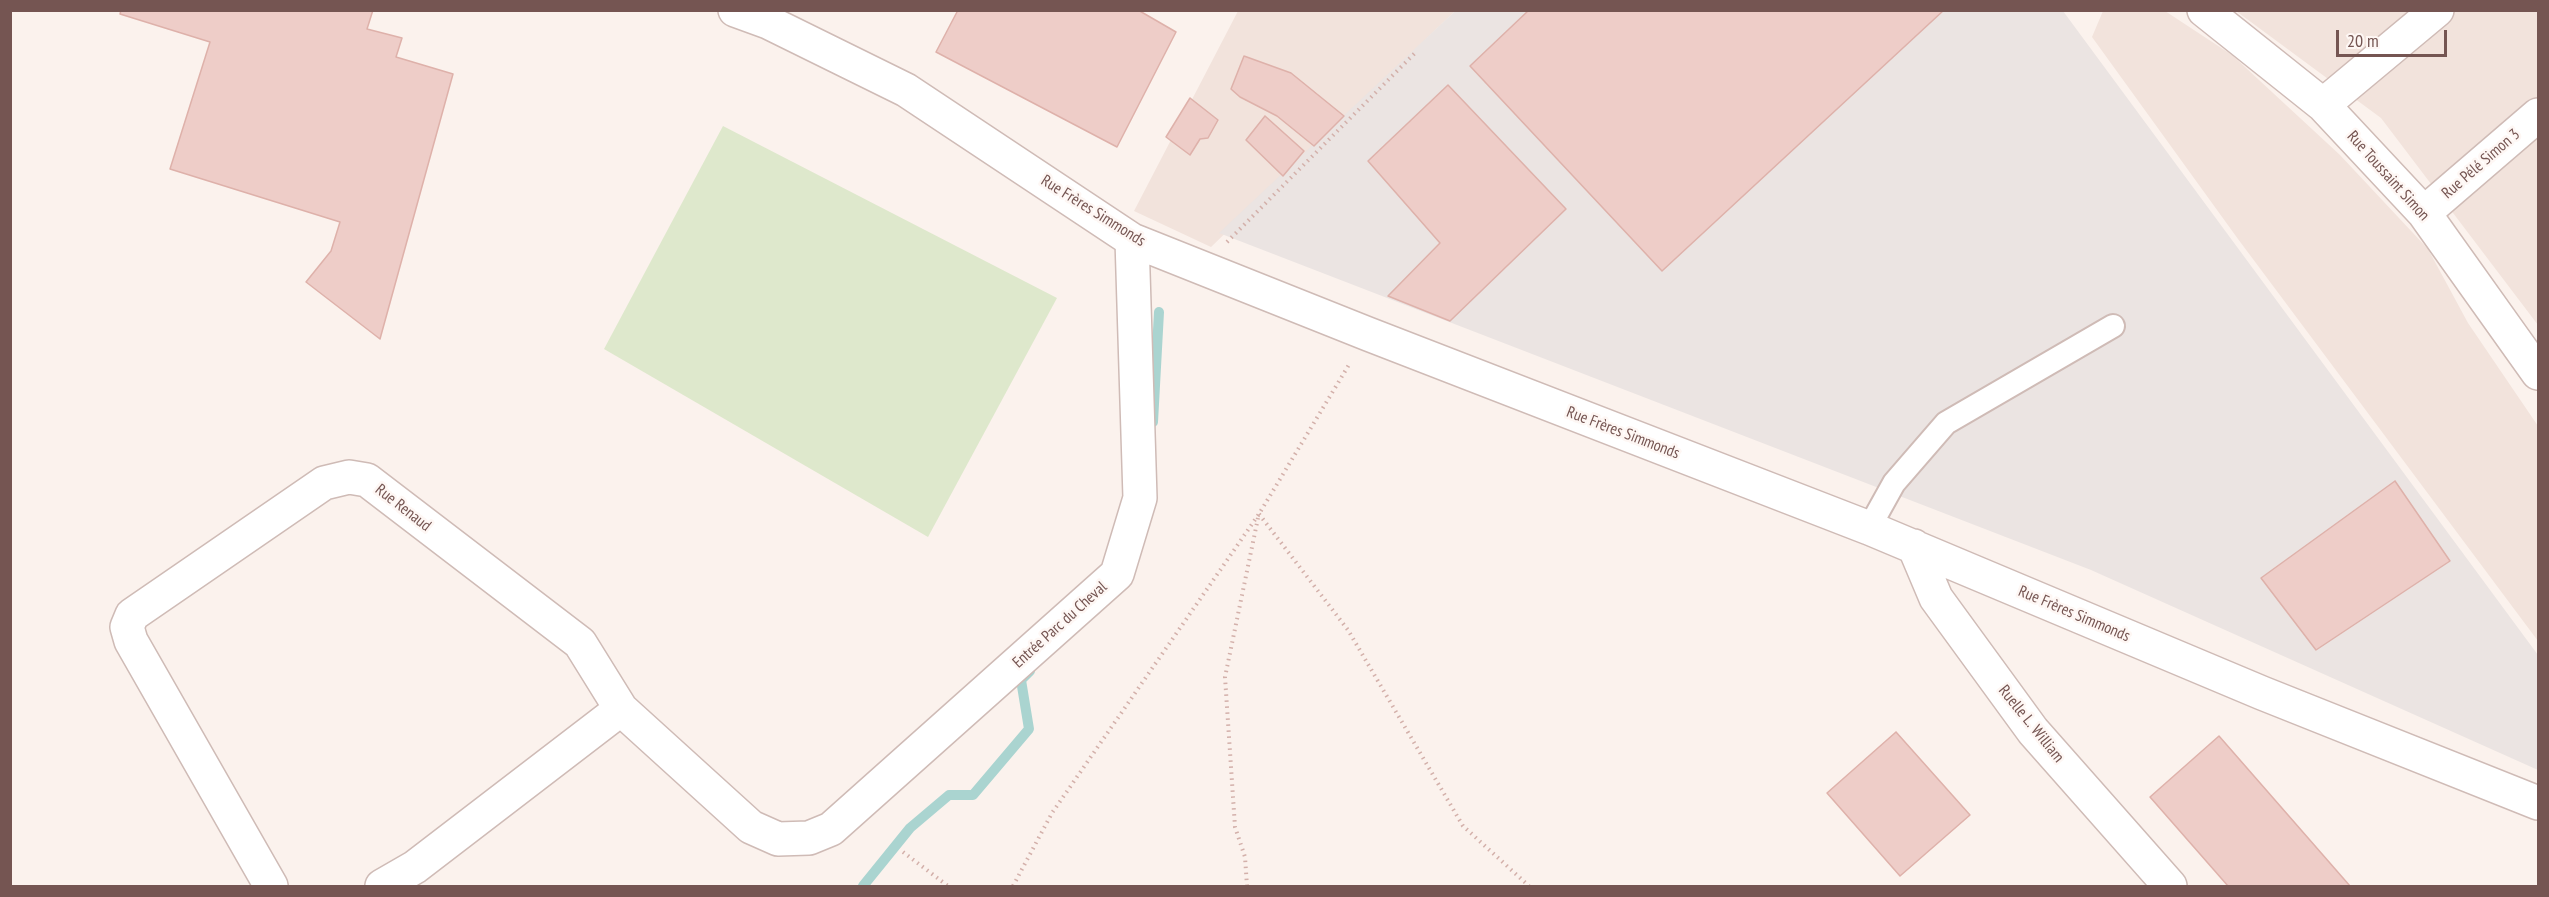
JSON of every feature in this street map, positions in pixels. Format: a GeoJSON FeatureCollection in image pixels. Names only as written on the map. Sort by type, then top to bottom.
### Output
{"type":"FeatureCollection","features":[{"type":"Feature","properties":{"kind":"street","name":"Rue Frères Simmonds"},"geometry":{"type":"LineString","coordinates":[[735,10],[768,22],[906,90],[1132,240],[1914,546],[2262,693],[2538,803]]}},
{"type":"Feature","properties":{"kind":"street","name":"Rue Toussaint Simon"},"geometry":{"type":"LineString","coordinates":[[2204,10],[2323,105],[2424,213],[2538,373]]}},
{"type":"Feature","properties":{"kind":"street"},"geometry":{"type":"LineString","coordinates":[[2323,105],[2438,10]]}},
{"type":"Feature","properties":{"kind":"street","name":"Rue Pélé Simon 3"},"geometry":{"type":"LineString","coordinates":[[2424,213],[2538,115]]}},
{"type":"Feature","properties":{"kind":"street","name":"Entrée Parc du Cheval"},"geometry":{"type":"LineString","coordinates":[[831,829],[1117,574],[1140,498],[1132,240]]}},
{"type":"Feature","properties":{"kind":"street","name":"Rue Renaud"},"geometry":{"type":"LineString","coordinates":[[271,886],[131,641],[127,627],[132,615],[324,483],[349,477],[367,480],[580,643],[621,710],[751,827],[778,839],[810,838],[831,829]]}},
{"type":"Feature","properties":{"kind":"street","name":"Ruelle L. William"},"geometry":{"type":"LineString","coordinates":[[1914,546],[1935,598],[2033,731],[2170,886]]}},
{"type":"Feature","properties":{"kind":"street"},"geometry":{"type":"LineString","coordinates":[[382,886],[416,867],[621,710]]}},
{"type":"Feature","properties":{"kind":"lane"},"geometry":{"type":"LineString","coordinates":[[1869,528],[1894,483],[1946,423],[2113,326]]}},
{"type":"Feature","properties":{"kind":"path"},"geometry":{"type":"LineString","coordinates":[[1201,268],[1415,53]]}},
{"type":"Feature","properties":{"kind":"path"},"geometry":{"type":"LineString","coordinates":[[1013,886],[1052,813],[1259,514],[1368,334]]}},
{"type":"Feature","properties":{"kind":"path"},"geometry":{"type":"LineString","coordinates":[[1246,886],[1245,857],[1235,828],[1225,677],[1259,514]]}},
{"type":"Feature","properties":{"kind":"path"},"geometry":{"type":"LineString","coordinates":[[1259,514],[1348,630],[1463,826],[1529,886]]}},
{"type":"Feature","properties":{"kind":"path"},"geometry":{"type":"LineString","coordinates":[[903,852],[948,886]]}},
{"type":"Feature","properties":{"kind":"shaded area"},"geometry":{"type":"Polygon","coordinates":[[[1238,11],[1455,11],[1211,247],[1134,211],[1238,11]]]}},
{"type":"Feature","properties":{"kind":"shaded area"},"geometry":{"type":"Polygon","coordinates":[[[1455,11],[2063,11],[2538,655],[2538,770],[2091,570],[1219,233],[1455,11]]]}},
{"type":"Feature","properties":{"kind":"shaded area"},"geometry":{"type":"Polygon","coordinates":[[[2103,11],[2165,11],[2232,55],[2340,155],[2428,249],[2468,323],[2538,426],[2538,641],[2238,239],[2092,37],[2103,11]]]}},
{"type":"Feature","properties":{"kind":"shaded area"},"geometry":{"type":"Polygon","coordinates":[[[2236,11],[2538,11],[2538,325],[2381,118],[2236,11]]]}},
{"type":"Feature","properties":{"kind":"green space"},"geometry":{"type":"Polygon","coordinates":[[[723,126],[1057,298],[928,537],[604,349],[723,126]]]}},
{"type":"Feature","properties":{"kind":"building"},"geometry":{"type":"Polygon","coordinates":[[[121,10],[373,10],[367,29],[402,38],[396,57],[453,74],[380,339],[306,282],[331,251],[340,222],[170,169],[210,42],[120,14],[121,10]]]}},
{"type":"Feature","properties":{"kind":"building"},"geometry":{"type":"Polygon","coordinates":[[[958,10],[1138,10],[1176,32],[1117,147],[936,52],[958,10]]]}},
{"type":"Feature","properties":{"kind":"building"},"geometry":{"type":"Polygon","coordinates":[[[1529,10],[1944,10],[1662,271],[1470,66],[1529,10]]]}},
{"type":"Feature","properties":{"kind":"building"},"geometry":{"type":"Polygon","coordinates":[[[1244,56],[1291,73],[1344,116],[1314,146],[1277,116],[1240,97],[1231,89],[1244,56]]]}},
{"type":"Feature","properties":{"kind":"building"},"geometry":{"type":"Polygon","coordinates":[[[1448,85],[1566,209],[1450,321],[1388,296],[1440,243],[1368,161],[1448,85]]]}},
{"type":"Feature","properties":{"kind":"building"},"geometry":{"type":"Polygon","coordinates":[[[1190,98],[1218,120],[1208,138],[1200,139],[1190,155],[1166,137],[1190,98]]]}},
{"type":"Feature","properties":{"kind":"building"},"geometry":{"type":"Polygon","coordinates":[[[1265,116],[1304,151],[1283,176],[1246,140],[1265,116]]]}},
{"type":"Feature","properties":{"kind":"building"},"geometry":{"type":"Polygon","coordinates":[[[2395,481],[2450,561],[2316,650],[2261,578],[2395,481]]]}},
{"type":"Feature","properties":{"kind":"building"},"geometry":{"type":"Polygon","coordinates":[[[1896,732],[1970,815],[1900,876],[1827,793],[1896,732]]]}},
{"type":"Feature","properties":{"kind":"building"},"geometry":{"type":"Polygon","coordinates":[[[2219,736],[2350,886],[2228,886],[2150,797],[2219,736]]]}},
{"type":"Feature","properties":{"kind":"waterway"},"geometry":{"type":"LineString","coordinates":[[1153,422],[1159,312]]}},
{"type":"Feature","properties":{"kind":"waterway"},"geometry":{"type":"LineString","coordinates":[[863,886],[910,828],[949,795],[973,795],[1029,729],[1021,680],[1030,671]]}}]}
